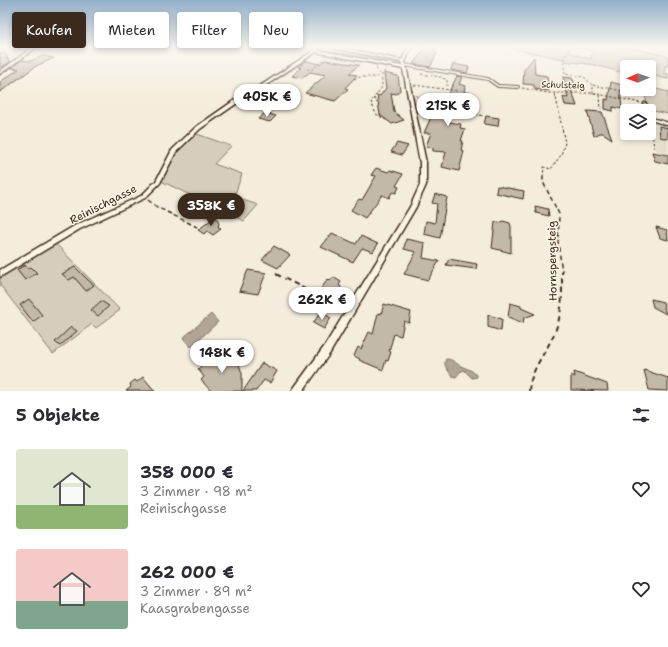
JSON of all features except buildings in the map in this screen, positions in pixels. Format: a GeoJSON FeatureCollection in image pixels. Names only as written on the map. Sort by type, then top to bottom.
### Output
{"type":"FeatureCollection","features":[{"type":"Feature","properties":{"kind":"street"},"geometry":{"type":"LineString","coordinates":[[0,73],[11,65]]}},
{"type":"Feature","properties":{"kind":"street","name":"Reinischgasse"},"geometry":{"type":"LineString","coordinates":[[0,274],[78,227],[143,197],[158,182],[174,151],[198,128],[244,96],[252,93],[293,65]]}},
{"type":"Feature","properties":{"kind":"street"},"geometry":{"type":"LineString","coordinates":[[387,65],[401,65]]}},
{"type":"Feature","properties":{"kind":"street"},"geometry":{"type":"LineString","coordinates":[[297,391],[326,350],[413,206],[423,184],[423,164],[404,65]]}},
{"type":"Feature","properties":{"kind":"lane"},"geometry":{"type":"LineString","coordinates":[[405,65],[488,79],[498,86],[518,87]]}},
{"type":"Feature","properties":{"kind":"lane"},"geometry":{"type":"LineString","coordinates":[[656,120],[668,124]]}},
{"type":"Feature","properties":{"kind":"path"},"geometry":{"type":"LineString","coordinates":[[307,69],[311,70],[317,65]]}},
{"type":"Feature","properties":{"kind":"path"},"geometry":{"type":"LineString","coordinates":[[354,79],[360,77],[378,77],[379,73],[376,68],[379,65]]}},
{"type":"Feature","properties":{"kind":"path"},"geometry":{"type":"LineString","coordinates":[[564,65],[565,74],[584,77],[593,85],[620,90]]}},
{"type":"Feature","properties":{"kind":"path"},"geometry":{"type":"LineString","coordinates":[[386,120],[375,112],[371,102],[382,87],[382,74],[390,66]]}},
{"type":"Feature","properties":{"kind":"path"},"geometry":{"type":"LineString","coordinates":[[418,73],[445,79],[448,83],[447,86]]}},
{"type":"Feature","properties":{"kind":"path"},"geometry":{"type":"LineString","coordinates":[[408,84],[458,91]]}},
{"type":"Feature","properties":{"kind":"path"},"geometry":{"type":"LineString","coordinates":[[593,85],[593,93]]}},
{"type":"Feature","properties":{"kind":"path","name":"Schulsteig"},"geometry":{"type":"LineString","coordinates":[[518,87],[555,93],[593,93],[645,104]]}},
{"type":"Feature","properties":{"kind":"path","name":"Hornspergsteig"},"geometry":{"type":"LineString","coordinates":[[529,391],[530,379],[541,354],[557,326],[561,304],[562,270],[558,242],[559,214],[543,182],[544,167],[551,170],[561,155],[565,143],[555,93]]}},
{"type":"Feature","properties":{"kind":"path"},"geometry":{"type":"LineString","coordinates":[[600,94],[600,106],[602,109]]}},
{"type":"Feature","properties":{"kind":"path"},"geometry":{"type":"LineString","coordinates":[[411,99],[420,96],[447,101]]}},
{"type":"Feature","properties":{"kind":"path"},"geometry":{"type":"LineString","coordinates":[[374,98],[377,103]]}},
{"type":"Feature","properties":{"kind":"path"},"geometry":{"type":"LineString","coordinates":[[411,99],[484,116]]}},
{"type":"Feature","properties":{"kind":"path"},"geometry":{"type":"LineString","coordinates":[[653,140],[654,148]]}},
{"type":"Feature","properties":{"kind":"path"},"geometry":{"type":"LineString","coordinates":[[143,197],[157,207],[197,227]]}},
{"type":"Feature","properties":{"kind":"path"},"geometry":{"type":"LineString","coordinates":[[276,274],[349,312]]}},
{"type":"Feature","properties":{"kind":"shaded area"},"geometry":{"type":"Polygon","coordinates":[[[596,65],[620,65],[620,72],[596,65]]]}},
{"type":"Feature","properties":{"kind":"shaded area"},"geometry":{"type":"Polygon","coordinates":[[[656,65],[668,65],[665,66],[664,73],[668,74],[668,79],[656,76],[656,65]]]}},
{"type":"Feature","properties":{"kind":"shaded area"},"geometry":{"type":"Polygon","coordinates":[[[656,89],[668,92],[668,114],[656,111],[656,104],[647,104],[645,96],[656,96],[656,89]]]}},
{"type":"Feature","properties":{"kind":"shaded area"},"geometry":{"type":"Polygon","coordinates":[[[656,122],[668,125],[668,154],[656,151],[656,122]]]}},
{"type":"Feature","properties":{"kind":"shaded area"},"geometry":{"type":"Polygon","coordinates":[[[197,134],[231,146],[214,164],[242,174],[234,197],[258,205],[244,221],[161,181],[177,151],[197,134]]]}},
{"type":"Feature","properties":{"kind":"shaded area"},"geometry":{"type":"Polygon","coordinates":[[[55,243],[120,310],[96,328],[92,324],[53,354],[0,285],[0,272],[55,243]]]}},
{"type":"Feature","properties":{"kind":"shaded area"},"geometry":{"type":"Polygon","coordinates":[[[211,314],[218,322],[191,347],[183,338],[211,314]]]}},
{"type":"Feature","properties":{"kind":"shaded area"},"geometry":{"type":"Polygon","coordinates":[[[446,359],[452,360],[470,370],[477,377],[472,378],[464,370],[456,377],[452,376],[445,366],[446,359]]]}}]}
